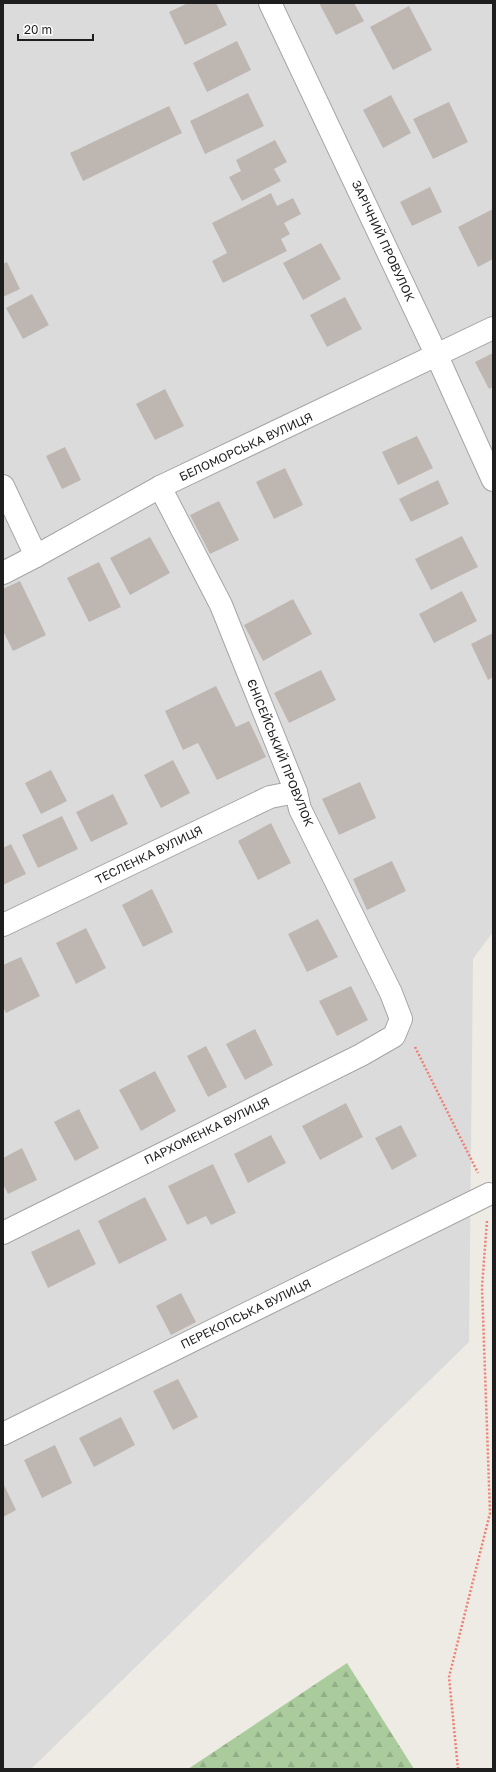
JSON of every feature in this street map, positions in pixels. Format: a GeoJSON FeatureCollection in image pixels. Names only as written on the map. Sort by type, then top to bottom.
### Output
{"type":"FeatureCollection","features":[{"type":"Feature","properties":{"kind":"street","name":"ЗАРІЧНИЙ ПРОВУЛОК"},"geometry":{"type":"LineString","coordinates":[[270,3],[437,356],[493,480]]}},
{"type":"Feature","properties":{"kind":"street","name":"БЕЛОМОРСЬКА ВУЛИЦЯ"},"geometry":{"type":"LineString","coordinates":[[3,573],[160,487],[493,328]]}},
{"type":"Feature","properties":{"kind":"street"},"geometry":{"type":"LineString","coordinates":[[3,486],[36,556]]}},
{"type":"Feature","properties":{"kind":"street","name":"ЄНІСЕЙСЬКИЙ ПРОВУЛОК"},"geometry":{"type":"LineString","coordinates":[[160,487],[221,605],[296,792],[300,809],[391,992],[401,1019]]}},
{"type":"Feature","properties":{"kind":"street","name":"ТЕСЛЕНКА ВУЛИЦЯ"},"geometry":{"type":"LineString","coordinates":[[3,925],[270,797],[296,792]]}},
{"type":"Feature","properties":{"kind":"street","name":"ПАРХОМЕНКА ВУЛИЦЯ"},"geometry":{"type":"LineString","coordinates":[[3,1232],[362,1055],[394,1036],[401,1019]]}},
{"type":"Feature","properties":{"kind":"street","name":"ПЕРЕКОПСЬКА ВУЛИЦЯ"},"geometry":{"type":"LineString","coordinates":[[3,1434],[489,1194]]}},
{"type":"Feature","properties":{"kind":"path"},"geometry":{"type":"LineString","coordinates":[[401,1019],[489,1194],[482,1287],[490,1513],[449,1677],[458,1769]]}},
{"type":"Feature","properties":{"kind":"shaded area"},"geometry":{"type":"Polygon","coordinates":[[[3,3],[493,3],[493,932],[473,959],[469,1342],[31,1769],[3,1769],[3,3]]]}},
{"type":"Feature","properties":{"kind":"green space"},"geometry":{"type":"Polygon","coordinates":[[[347,1663],[414,1769],[188,1769],[347,1663]]]}},
{"type":"Feature","properties":{"kind":"building"},"geometry":{"type":"Polygon","coordinates":[[[188,3],[216,3],[227,25],[185,45],[169,12],[188,3]]]}},
{"type":"Feature","properties":{"kind":"building"},"geometry":{"type":"Polygon","coordinates":[[[319,3],[354,3],[364,21],[336,35],[319,3]]]}},
{"type":"Feature","properties":{"kind":"building"},"geometry":{"type":"Polygon","coordinates":[[[409,6],[432,50],[393,70],[370,27],[409,6]]]}},
{"type":"Feature","properties":{"kind":"building"},"geometry":{"type":"Polygon","coordinates":[[[237,41],[251,70],[207,92],[193,63],[237,41]]]}},
{"type":"Feature","properties":{"kind":"building"},"geometry":{"type":"Polygon","coordinates":[[[248,93],[264,126],[205,154],[190,121],[248,93]]]}},
{"type":"Feature","properties":{"kind":"building"},"geometry":{"type":"Polygon","coordinates":[[[391,95],[411,133],[383,148],[363,110],[391,95]]]}},
{"type":"Feature","properties":{"kind":"building"},"geometry":{"type":"Polygon","coordinates":[[[449,102],[468,142],[433,159],[413,119],[449,102]]]}},
{"type":"Feature","properties":{"kind":"building"},"geometry":{"type":"Polygon","coordinates":[[[169,106],[182,133],[83,181],[70,153],[169,106]]]}},
{"type":"Feature","properties":{"kind":"building"},"geometry":{"type":"Polygon","coordinates":[[[275,140],[287,162],[274,169],[281,181],[242,201],[229,177],[241,171],[236,160],[275,140]]]}},
{"type":"Feature","properties":{"kind":"building"},"geometry":{"type":"Polygon","coordinates":[[[430,187],[442,212],[412,226],[400,202],[430,187]]]}},
{"type":"Feature","properties":{"kind":"building"},"geometry":{"type":"Polygon","coordinates":[[[271,193],[277,206],[293,198],[301,214],[284,223],[290,234],[281,239],[287,251],[223,283],[212,261],[227,253],[212,223],[271,193]]]}},
{"type":"Feature","properties":{"kind":"building"},"geometry":{"type":"Polygon","coordinates":[[[493,209],[493,259],[478,267],[458,227],[493,209]]]}},
{"type":"Feature","properties":{"kind":"building"},"geometry":{"type":"Polygon","coordinates":[[[321,243],[341,279],[303,300],[283,263],[321,243]]]}},
{"type":"Feature","properties":{"kind":"building"},"geometry":{"type":"Polygon","coordinates":[[[7,262],[20,289],[3,297],[3,264],[7,262]]]}},
{"type":"Feature","properties":{"kind":"building"},"geometry":{"type":"Polygon","coordinates":[[[32,294],[49,325],[23,339],[6,308],[32,294]]]}},
{"type":"Feature","properties":{"kind":"building"},"geometry":{"type":"Polygon","coordinates":[[[345,297],[362,329],[327,347],[310,315],[345,297]]]}},
{"type":"Feature","properties":{"kind":"building"},"geometry":{"type":"Polygon","coordinates":[[[493,353],[493,387],[489,389],[475,362],[493,353]]]}},
{"type":"Feature","properties":{"kind":"building"},"geometry":{"type":"Polygon","coordinates":[[[165,389],[184,426],[155,440],[136,404],[165,389]]]}},
{"type":"Feature","properties":{"kind":"building"},"geometry":{"type":"Polygon","coordinates":[[[417,436],[433,468],[398,485],[382,452],[417,436]]]}},
{"type":"Feature","properties":{"kind":"building"},"geometry":{"type":"Polygon","coordinates":[[[65,447],[81,480],[62,489],[46,456],[65,447]]]}},
{"type":"Feature","properties":{"kind":"building"},"geometry":{"type":"Polygon","coordinates":[[[285,468],[303,505],[274,519],[256,482],[285,468]]]}},
{"type":"Feature","properties":{"kind":"building"},"geometry":{"type":"Polygon","coordinates":[[[438,480],[449,504],[411,522],[399,499],[438,480]]]}},
{"type":"Feature","properties":{"kind":"building"},"geometry":{"type":"Polygon","coordinates":[[[219,501],[239,540],[210,554],[190,515],[219,501]]]}},
{"type":"Feature","properties":{"kind":"building"},"geometry":{"type":"Polygon","coordinates":[[[462,536],[478,567],[431,590],[415,559],[462,536]]]}},
{"type":"Feature","properties":{"kind":"building"},"geometry":{"type":"Polygon","coordinates":[[[150,537],[170,573],[130,595],[110,558],[150,537]]]}},
{"type":"Feature","properties":{"kind":"building"},"geometry":{"type":"Polygon","coordinates":[[[99,562],[121,607],[89,622],[67,578],[99,562]]]}},
{"type":"Feature","properties":{"kind":"building"},"geometry":{"type":"Polygon","coordinates":[[[20,581],[46,635],[13,651],[3,631],[3,589],[20,581]]]}},
{"type":"Feature","properties":{"kind":"building"},"geometry":{"type":"Polygon","coordinates":[[[462,591],[477,621],[434,643],[419,614],[462,591]]]}},
{"type":"Feature","properties":{"kind":"building"},"geometry":{"type":"Polygon","coordinates":[[[293,599],[312,634],[263,661],[244,625],[293,599]]]}},
{"type":"Feature","properties":{"kind":"building"},"geometry":{"type":"Polygon","coordinates":[[[493,633],[493,677],[488,680],[471,644],[493,633]]]}},
{"type":"Feature","properties":{"kind":"building"},"geometry":{"type":"Polygon","coordinates":[[[321,670],[336,700],[289,723],[274,693],[321,670]]]}},
{"type":"Feature","properties":{"kind":"building"},"geometry":{"type":"Polygon","coordinates":[[[216,686],[236,727],[249,721],[266,757],[217,780],[198,743],[183,750],[165,711],[216,686]]]}},
{"type":"Feature","properties":{"kind":"building"},"geometry":{"type":"Polygon","coordinates":[[[173,760],[190,793],[161,808],[144,775],[173,760]]]}},
{"type":"Feature","properties":{"kind":"building"},"geometry":{"type":"Polygon","coordinates":[[[51,770],[67,801],[41,814],[25,783],[51,770]]]}},
{"type":"Feature","properties":{"kind":"building"},"geometry":{"type":"Polygon","coordinates":[[[360,782],[376,818],[339,835],[322,799],[360,782]]]}},
{"type":"Feature","properties":{"kind":"building"},"geometry":{"type":"Polygon","coordinates":[[[113,794],[128,824],[91,842],[76,812],[113,794]]]}},
{"type":"Feature","properties":{"kind":"building"},"geometry":{"type":"Polygon","coordinates":[[[62,816],[78,849],[38,868],[22,835],[62,816]]]}},
{"type":"Feature","properties":{"kind":"building"},"geometry":{"type":"Polygon","coordinates":[[[271,823],[291,863],[258,880],[238,841],[271,823]]]}},
{"type":"Feature","properties":{"kind":"building"},"geometry":{"type":"Polygon","coordinates":[[[11,844],[26,874],[3,885],[3,848],[11,844]]]}},
{"type":"Feature","properties":{"kind":"building"},"geometry":{"type":"Polygon","coordinates":[[[392,861],[406,891],[367,910],[353,879],[392,861]]]}},
{"type":"Feature","properties":{"kind":"building"},"geometry":{"type":"Polygon","coordinates":[[[152,889],[173,932],[143,947],[122,905],[152,889]]]}},
{"type":"Feature","properties":{"kind":"building"},"geometry":{"type":"Polygon","coordinates":[[[318,919],[338,957],[307,972],[288,934],[318,919]]]}},
{"type":"Feature","properties":{"kind":"building"},"geometry":{"type":"Polygon","coordinates":[[[86,928],[106,968],[76,984],[56,943],[86,928]]]}},
{"type":"Feature","properties":{"kind":"building"},"geometry":{"type":"Polygon","coordinates":[[[21,957],[40,996],[6,1013],[3,1007],[3,965],[21,957]]]}},
{"type":"Feature","properties":{"kind":"building"},"geometry":{"type":"Polygon","coordinates":[[[351,986],[368,1020],[337,1036],[319,1001],[351,986]]]}},
{"type":"Feature","properties":{"kind":"building"},"geometry":{"type":"Polygon","coordinates":[[[255,1029],[273,1065],[245,1080],[226,1044],[255,1029]]]}},
{"type":"Feature","properties":{"kind":"building"},"geometry":{"type":"Polygon","coordinates":[[[206,1046],[227,1087],[208,1097],[187,1056],[206,1046]]]}},
{"type":"Feature","properties":{"kind":"building"},"geometry":{"type":"Polygon","coordinates":[[[155,1071],[176,1111],[141,1131],[119,1090],[155,1071]]]}},
{"type":"Feature","properties":{"kind":"building"},"geometry":{"type":"Polygon","coordinates":[[[346,1103],[363,1137],[320,1160],[302,1126],[346,1103]]]}},
{"type":"Feature","properties":{"kind":"building"},"geometry":{"type":"Polygon","coordinates":[[[79,1109],[99,1148],[75,1161],[54,1122],[79,1109]]]}},
{"type":"Feature","properties":{"kind":"building"},"geometry":{"type":"Polygon","coordinates":[[[401,1125],[417,1156],[392,1170],[375,1138],[401,1125]]]}},
{"type":"Feature","properties":{"kind":"building"},"geometry":{"type":"Polygon","coordinates":[[[271,1135],[286,1163],[248,1183],[234,1154],[271,1135]]]}},
{"type":"Feature","properties":{"kind":"building"},"geometry":{"type":"Polygon","coordinates":[[[22,1148],[37,1180],[8,1194],[3,1184],[3,1158],[22,1148]]]}},
{"type":"Feature","properties":{"kind":"building"},"geometry":{"type":"Polygon","coordinates":[[[213,1164],[236,1213],[211,1225],[206,1216],[187,1225],[168,1186],[213,1164]]]}},
{"type":"Feature","properties":{"kind":"building"},"geometry":{"type":"Polygon","coordinates":[[[145,1197],[167,1240],[119,1264],[98,1221],[145,1197]]]}},
{"type":"Feature","properties":{"kind":"building"},"geometry":{"type":"Polygon","coordinates":[[[79,1229],[96,1264],[48,1288],[31,1252],[79,1229]]]}},
{"type":"Feature","properties":{"kind":"building"},"geometry":{"type":"Polygon","coordinates":[[[181,1293],[196,1322],[171,1335],[156,1306],[181,1293]]]}},
{"type":"Feature","properties":{"kind":"building"},"geometry":{"type":"Polygon","coordinates":[[[178,1379],[198,1417],[173,1430],[153,1391],[178,1379]]]}},
{"type":"Feature","properties":{"kind":"building"},"geometry":{"type":"Polygon","coordinates":[[[121,1417],[135,1445],[94,1467],[79,1438],[121,1417]]]}},
{"type":"Feature","properties":{"kind":"building"},"geometry":{"type":"Polygon","coordinates":[[[55,1445],[72,1483],[42,1498],[24,1460],[55,1445]]]}},
{"type":"Feature","properties":{"kind":"building"},"geometry":{"type":"Polygon","coordinates":[[[3,1483],[16,1510],[3,1517],[3,1483]]]}}]}
